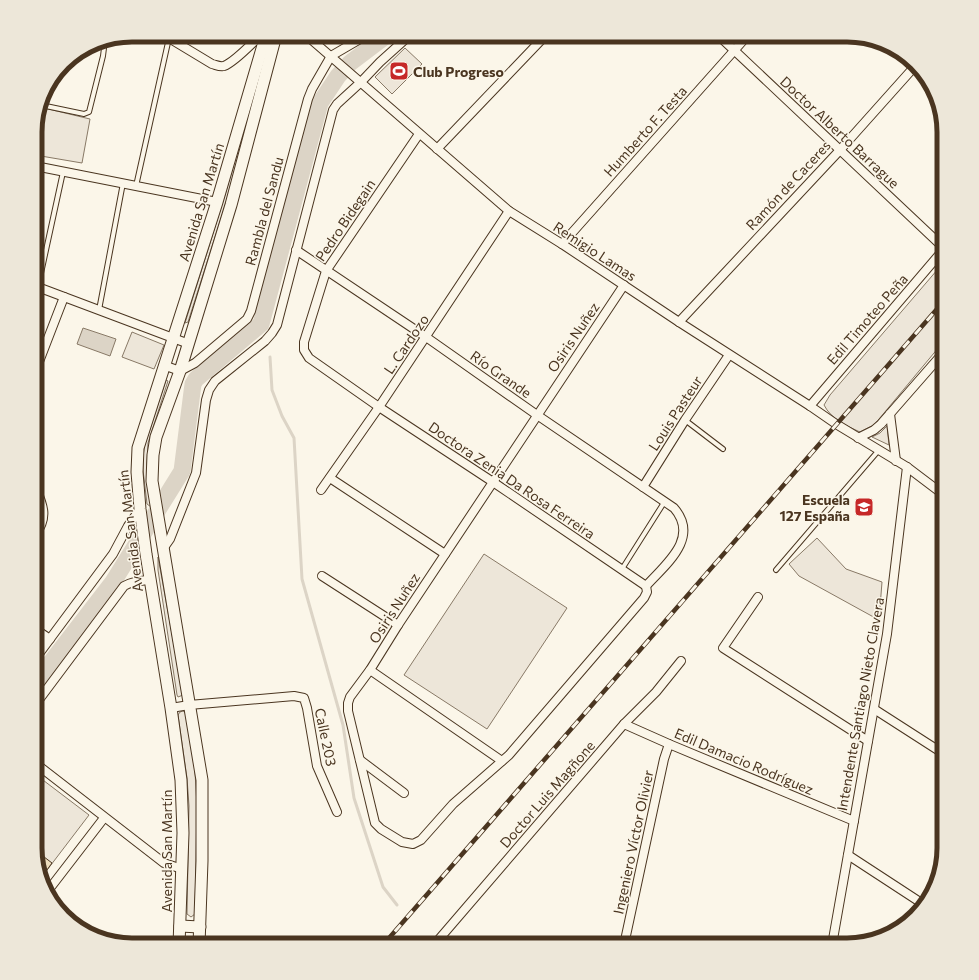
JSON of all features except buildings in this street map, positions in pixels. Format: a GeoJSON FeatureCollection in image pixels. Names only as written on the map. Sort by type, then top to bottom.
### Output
{"type":"FeatureCollection","features":[{"type":"Feature","properties":{"kind":"street"},"geometry":{"type":"LineString","coordinates":[[176,42],[212,64],[220,66],[226,65],[245,51],[254,42]]}},
{"type":"Feature","properties":{"kind":"street","name":"Avenida San Martín"},"geometry":{"type":"LineString","coordinates":[[180,938],[183,833],[181,780],[140,509],[136,472],[138,448],[166,366],[217,202],[264,42]]}},
{"type":"Feature","properties":{"kind":"street","name":"Avenida San Martín"},"geometry":{"type":"LineString","coordinates":[[199,938],[202,861],[202,780],[152,481],[153,455],[155,443],[189,344],[231,205],[274,42]]}},
{"type":"Feature","properties":{"kind":"street","name":"Remigio Lamas"},"geometry":{"type":"LineString","coordinates":[[314,42],[359,80],[418,134],[509,211],[562,244],[836,424],[907,467],[937,489]]}},
{"type":"Feature","properties":{"kind":"street","name":"Rambla del Sandu"},"geometry":{"type":"LineString","coordinates":[[180,371],[195,364],[247,319],[251,312],[308,99],[312,89],[333,58],[357,42]]}},
{"type":"Feature","properties":{"kind":"street"},"geometry":{"type":"LineString","coordinates":[[163,546],[170,539],[196,473],[206,400],[209,390],[215,381],[265,341],[277,325],[333,110],[359,80],[402,42]]}},
{"type":"Feature","properties":{"kind":"street"},"geometry":{"type":"LineString","coordinates":[[437,149],[539,42]]}},
{"type":"Feature","properties":{"kind":"street","name":"Doctor Alberto Barrague"},"geometry":{"type":"LineString","coordinates":[[725,42],[937,241]]}},
{"type":"Feature","properties":{"kind":"street","name":"Humberto F. Testa"},"geometry":{"type":"LineString","coordinates":[[562,244],[741,42]]}},
{"type":"Feature","properties":{"kind":"street","name":"Ramón de Caceres"},"geometry":{"type":"LineString","coordinates":[[679,322],[840,150],[912,69]]}},
{"type":"Feature","properties":{"kind":"street","name":"Pedro Bidegain"},"geometry":{"type":"LineString","coordinates":[[304,350],[304,342],[326,271],[418,134]]}},
{"type":"Feature","properties":{"kind":"street"},"geometry":{"type":"LineString","coordinates":[[42,168],[217,202]]}},
{"type":"Feature","properties":{"kind":"street","name":"L. Cardozo"},"geometry":{"type":"LineString","coordinates":[[321,490],[379,407],[509,211]]}},
{"type":"Feature","properties":{"kind":"street","name":"Río Grande"},"geometry":{"type":"LineString","coordinates":[[296,250],[426,337],[674,508],[680,515],[683,524],[684,535],[681,544],[676,553],[646,586]]}},
{"type":"Feature","properties":{"kind":"street","name":"Edil Timoteo Peña"},"geometry":{"type":"LineString","coordinates":[[810,406],[937,256]]}},
{"type":"Feature","properties":{"kind":"street","name":"Osiris Nuñez"},"geometry":{"type":"LineString","coordinates":[[624,285],[398,625],[370,670],[350,697],[348,711],[375,823],[381,829],[402,842],[412,844],[421,840],[453,804],[509,755],[644,598],[646,586]]}},
{"type":"Feature","properties":{"kind":"street"},"geometry":{"type":"LineString","coordinates":[[42,289],[189,344]]}},
{"type":"Feature","properties":{"kind":"street"},"geometry":{"type":"LineString","coordinates":[[42,354],[64,297]]}},
{"type":"Feature","properties":{"kind":"street","name":"Doctora Zenia Da Rosa Ferreira"},"geometry":{"type":"LineString","coordinates":[[304,350],[310,358],[379,407],[646,586]]}},
{"type":"Feature","properties":{"kind":"street","name":"Louis Pasteur"},"geometry":{"type":"LineString","coordinates":[[643,487],[685,420],[729,355]]}},
{"type":"Feature","properties":{"kind":"street"},"geometry":{"type":"LineString","coordinates":[[858,438],[874,430],[881,424],[937,360]]}},
{"type":"Feature","properties":{"kind":"street"},"geometry":{"type":"LineString","coordinates":[[166,366],[180,371]]}},
{"type":"Feature","properties":{"kind":"street"},"geometry":{"type":"LineString","coordinates":[[890,414],[896,461]]}},
{"type":"Feature","properties":{"kind":"street","name":"Intendente Santiago Nieto Clavera"},"geometry":{"type":"LineString","coordinates":[[833,938],[887,634],[907,467]]}},
{"type":"Feature","properties":{"kind":"street"},"geometry":{"type":"LineString","coordinates":[[330,478],[445,554]]}},
{"type":"Feature","properties":{"kind":"street"},"geometry":{"type":"LineString","coordinates":[[42,505],[44,513],[42,522]]}},
{"type":"Feature","properties":{"kind":"street"},"geometry":{"type":"LineString","coordinates":[[42,650],[113,554],[128,526],[140,509]]}},
{"type":"Feature","properties":{"kind":"street"},"geometry":{"type":"LineString","coordinates":[[322,576],[398,625]]}},
{"type":"Feature","properties":{"kind":"street"},"geometry":{"type":"LineString","coordinates":[[42,696],[124,586],[131,582],[150,580]]}},
{"type":"Feature","properties":{"kind":"street"},"geometry":{"type":"LineString","coordinates":[[758,597],[723,648],[868,741]]}},
{"type":"Feature","properties":{"kind":"street"},"geometry":{"type":"LineString","coordinates":[[42,634],[50,640]]}},
{"type":"Feature","properties":{"kind":"street","name":"Doctor Luis Magñone"},"geometry":{"type":"LineString","coordinates":[[440,938],[624,724],[656,692],[681,661]]}},
{"type":"Feature","properties":{"kind":"street"},"geometry":{"type":"LineString","coordinates":[[370,670],[502,761]]}},
{"type":"Feature","properties":{"kind":"street","name":"Calle 203"},"geometry":{"type":"LineString","coordinates":[[190,705],[294,696],[304,698],[317,766],[337,812]]}},
{"type":"Feature","properties":{"kind":"street"},"geometry":{"type":"LineString","coordinates":[[171,708],[190,705]]}},
{"type":"Feature","properties":{"kind":"street"},"geometry":{"type":"LineString","coordinates":[[874,709],[937,750]]}},
{"type":"Feature","properties":{"kind":"street","name":"Edil Damacio Rodríguez"},"geometry":{"type":"LineString","coordinates":[[624,724],[854,821]]}},
{"type":"Feature","properties":{"kind":"street","name":"Ingeniero Víctor Olivier"},"geometry":{"type":"LineString","coordinates":[[626,938],[664,759],[669,744]]}},
{"type":"Feature","properties":{"kind":"street"},"geometry":{"type":"LineString","coordinates":[[360,760],[404,793]]}},
{"type":"Feature","properties":{"kind":"street"},"geometry":{"type":"LineString","coordinates":[[42,769],[164,863],[182,869]]}},
{"type":"Feature","properties":{"kind":"street"},"geometry":{"type":"LineString","coordinates":[[51,886],[104,818]]}},
{"type":"Feature","properties":{"kind":"street"},"geometry":{"type":"LineString","coordinates":[[848,855],[919,902]]}},
{"type":"Feature","properties":{"kind":"street"},"geometry":{"type":"LineString","coordinates":[[180,926],[200,927]]}},
{"type":"Feature","properties":{"kind":"lane"},"geometry":{"type":"LineString","coordinates":[[136,186],[165,42]]}},
{"type":"Feature","properties":{"kind":"lane"},"geometry":{"type":"LineString","coordinates":[[46,106],[84,114],[89,112],[103,56],[103,47]]}},
{"type":"Feature","properties":{"kind":"lane"},"geometry":{"type":"LineString","coordinates":[[42,265],[63,172]]}},
{"type":"Feature","properties":{"kind":"lane"},"geometry":{"type":"LineString","coordinates":[[98,310],[123,183]]}},
{"type":"Feature","properties":{"kind":"lane"},"geometry":{"type":"LineString","coordinates":[[685,420],[723,449]]}},
{"type":"Feature","properties":{"kind":"lane"},"geometry":{"type":"LineString","coordinates":[[776,570],[879,450]]}},
{"type":"Feature","properties":{"kind":"lane"},"geometry":{"type":"LineString","coordinates":[[622,570],[665,501]]}},
{"type":"Feature","properties":{"kind":"shaded area"},"geometry":{"type":"Polygon","coordinates":[[[266,48],[268,49],[228,196],[188,322],[185,323],[225,195],[266,48]]]}},
{"type":"Feature","properties":{"kind":"shaded area","name":"Club Progreso"},"geometry":{"type":"Polygon","coordinates":[[[405,48],[422,64],[392,94],[375,77],[405,48]]]}},
{"type":"Feature","properties":{"kind":"shaded area"},"geometry":{"type":"Polygon","coordinates":[[[45,108],[90,119],[82,163],[42,156],[42,126],[45,108]]]}},
{"type":"Feature","properties":{"kind":"shaded area"},"geometry":{"type":"Polygon","coordinates":[[[937,270],[937,349],[874,425],[860,432],[840,422],[827,410],[824,405],[830,395],[937,270]]]}},
{"type":"Feature","properties":{"kind":"shaded area"},"geometry":{"type":"Polygon","coordinates":[[[83,328],[116,339],[110,356],[77,344],[83,328]]]}},
{"type":"Feature","properties":{"kind":"shaded area"},"geometry":{"type":"Polygon","coordinates":[[[132,332],[164,345],[154,369],[122,357],[132,332]]]}},
{"type":"Feature","properties":{"kind":"shaded area"},"geometry":{"type":"Polygon","coordinates":[[[166,380],[168,381],[148,443],[147,464],[151,507],[147,504],[143,456],[145,444],[166,380]]]}},
{"type":"Feature","properties":{"kind":"shaded area"},"geometry":{"type":"Polygon","coordinates":[[[887,426],[889,445],[872,437],[880,433],[887,426]]]}},
{"type":"Feature","properties":{"kind":"shaded area"},"geometry":{"type":"Polygon","coordinates":[[[817,538],[846,569],[882,582],[879,620],[799,576],[789,564],[817,538]]]}},
{"type":"Feature","properties":{"kind":"shaded area"},"geometry":{"type":"Polygon","coordinates":[[[484,554],[567,608],[487,729],[404,675],[484,554]]]}},
{"type":"Feature","properties":{"kind":"shaded area"},"geometry":{"type":"Polygon","coordinates":[[[158,557],[183,695],[178,697],[158,570],[158,557]]]}},
{"type":"Feature","properties":{"kind":"shaded area"},"geometry":{"type":"Polygon","coordinates":[[[183,711],[186,713],[194,756],[197,805],[195,914],[191,917],[187,914],[189,806],[187,778],[178,715],[183,711]]]}},
{"type":"Feature","properties":{"kind":"shaded area"},"geometry":{"type":"Polygon","coordinates":[[[42,779],[89,815],[45,873],[42,854],[42,779]]]}},
{"type":"Feature","properties":{"kind":"waterway"},"geometry":{"type":"LineString","coordinates":[[42,674],[113,582],[182,471],[193,384],[196,379],[261,324],[320,103],[338,76],[350,63],[378,42]]}},
{"type":"Feature","properties":{"kind":"waterway"},"geometry":{"type":"LineString","coordinates":[[270,357],[272,390],[282,416],[294,438],[302,579],[343,725],[354,798],[383,887],[397,905]]}},
{"type":"Feature","properties":{"kind":"railway"},"geometry":{"type":"LineString","coordinates":[[389,938],[937,309]]}},
{"type":"Feature","properties":{"kind":"place","name":"Club Progreso"},"geometry":{"type":"Point","coordinates":[399,71]}},
{"type":"Feature","properties":{"kind":"place","name":"Escuela 127 España"},"geometry":{"type":"Point","coordinates":[864,507]}}]}
